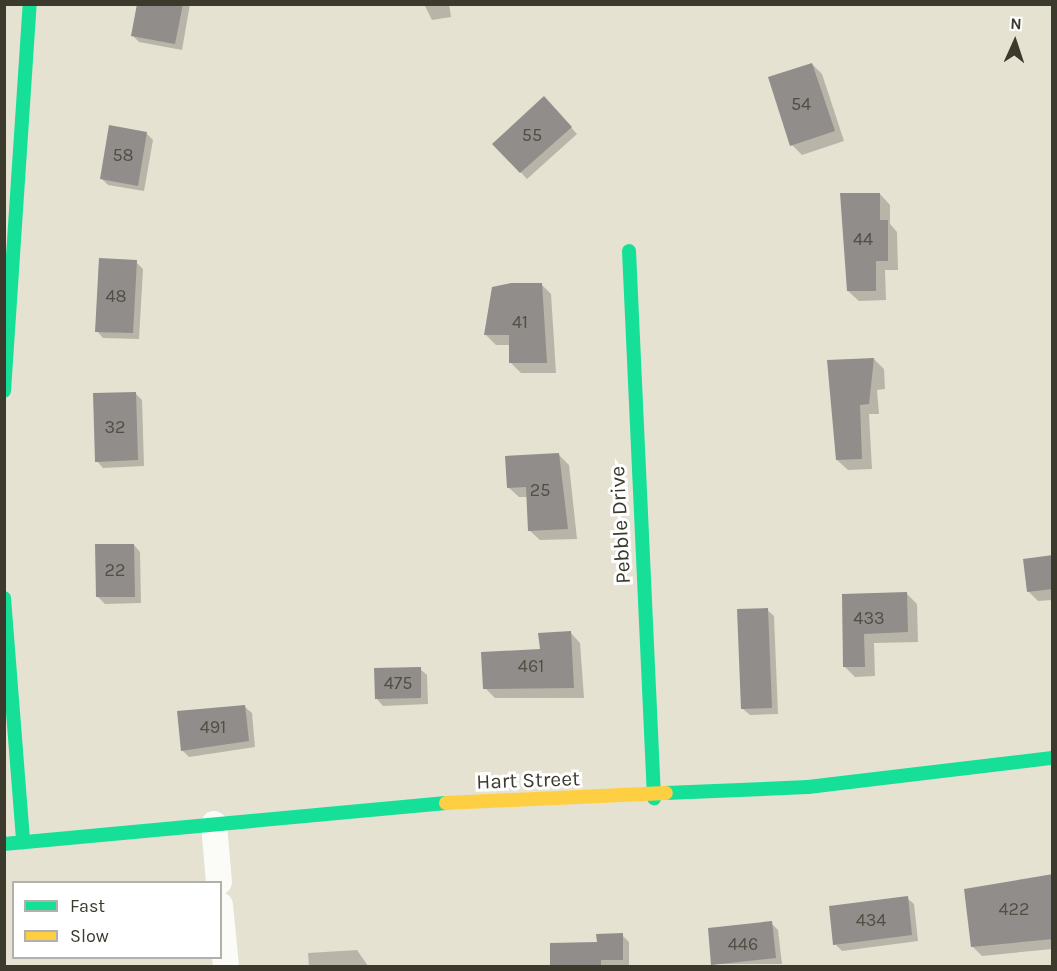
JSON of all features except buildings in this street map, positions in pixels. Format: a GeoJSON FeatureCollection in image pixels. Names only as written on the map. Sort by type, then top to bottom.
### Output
{"type":"FeatureCollection","features":[{"type":"Feature","properties":{"kind":"street"},"geometry":{"type":"LineString","coordinates":[[4,391],[30,4]]}},
{"type":"Feature","properties":{"kind":"street","name":"Pebble Drive"},"geometry":{"type":"LineString","coordinates":[[629,251],[654,798]]}},
{"type":"Feature","properties":{"kind":"street"},"geometry":{"type":"LineString","coordinates":[[4,598],[22,842]]}},
{"type":"Feature","properties":{"kind":"street","name":"Hart Street"},"geometry":{"type":"LineString","coordinates":[[4,844],[402,805],[654,798],[808,787],[1053,758]]}},
{"type":"Feature","properties":{"kind":"street"},"geometry":{"type":"LineString","coordinates":[[214,824],[219,881]]}},
{"type":"Feature","properties":{"kind":"street"},"geometry":{"type":"LineString","coordinates":[[222,925],[226,966]]}},
{"type":"Feature","properties":{"kind":"traffic: fast"},"geometry":{"type":"LineString","coordinates":[[4,391],[30,4]]}},
{"type":"Feature","properties":{"kind":"traffic: fast"},"geometry":{"type":"LineString","coordinates":[[629,251],[654,798]]}},
{"type":"Feature","properties":{"kind":"traffic: fast"},"geometry":{"type":"LineString","coordinates":[[4,598],[23,842]]}},
{"type":"Feature","properties":{"kind":"traffic: fast"},"geometry":{"type":"LineString","coordinates":[[666,793],[808,787],[1052,758]]}},
{"type":"Feature","properties":{"kind":"traffic: fast"},"geometry":{"type":"LineString","coordinates":[[4,844],[446,803]]}},
{"type":"Feature","properties":{"kind":"traffic: slow"},"geometry":{"type":"LineString","coordinates":[[446,803],[666,793]]}}]}
